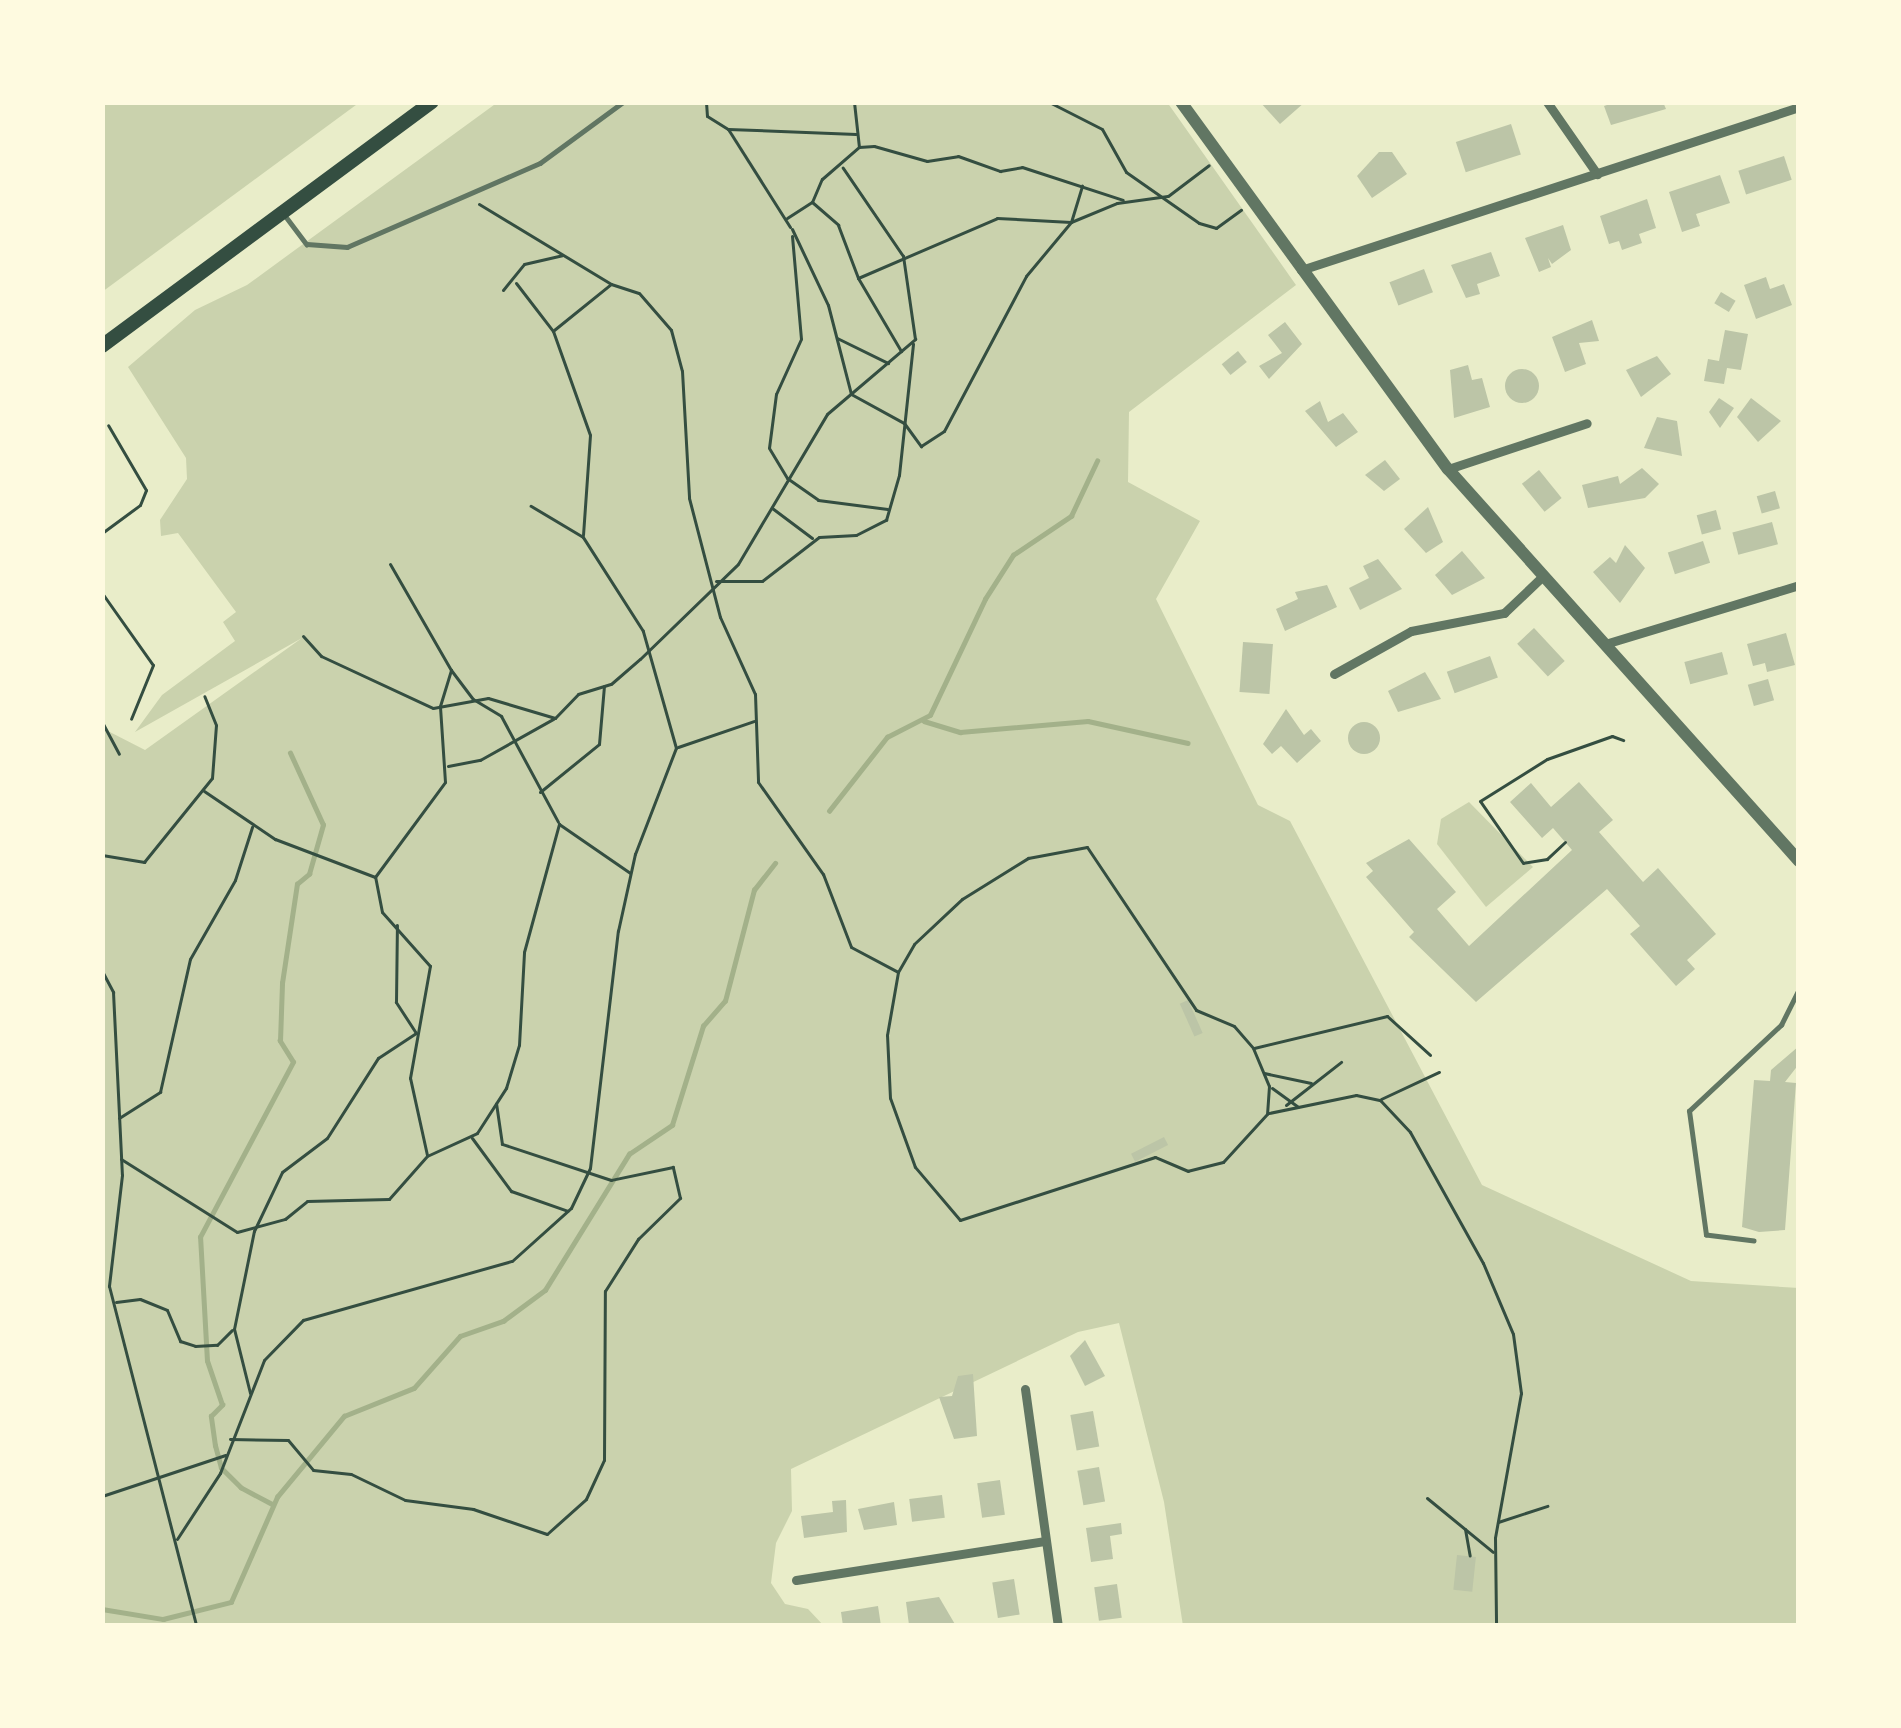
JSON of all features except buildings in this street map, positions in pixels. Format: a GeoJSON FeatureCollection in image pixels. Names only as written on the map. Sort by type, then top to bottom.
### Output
{"type":"FeatureCollection","features":[{"type":"Feature","properties":{"kind":"main road"},"geometry":{"type":"LineString","coordinates":[[102,346],[432,102]]}},
{"type":"Feature","properties":{"kind":"street"},"geometry":{"type":"LineString","coordinates":[[1181,102],[1448,469],[1799,861]]}},
{"type":"Feature","properties":{"kind":"street"},"geometry":{"type":"LineString","coordinates":[[1546,102],[1597,174]]}},
{"type":"Feature","properties":{"kind":"street"},"geometry":{"type":"LineString","coordinates":[[1301,270],[1799,107]]}},
{"type":"Feature","properties":{"kind":"street"},"geometry":{"type":"LineString","coordinates":[[1448,469],[1588,422]]}},
{"type":"Feature","properties":{"kind":"street"},"geometry":{"type":"LineString","coordinates":[[1334,674],[1411,631],[1504,613],[1543,576]]}},
{"type":"Feature","properties":{"kind":"street"},"geometry":{"type":"LineString","coordinates":[[1605,644],[1799,586]]}},
{"type":"Feature","properties":{"kind":"street"},"geometry":{"type":"LineString","coordinates":[[1025,1389],[1058,1626]]}},
{"type":"Feature","properties":{"kind":"street"},"geometry":{"type":"LineString","coordinates":[[796,1580],[1044,1541]]}},
{"type":"Feature","properties":{"kind":"lane"},"geometry":{"type":"LineString","coordinates":[[284,214],[307,244],[347,247],[540,163],[623,102]]}},
{"type":"Feature","properties":{"kind":"lane"},"geometry":{"type":"LineString","coordinates":[[1754,1241],[1706,1235],[1690,1111],[1781,1025],[1799,989]]}},
{"type":"Feature","properties":{"kind":"path"},"geometry":{"type":"LineString","coordinates":[[706,102],[707,116],[728,129],[792,229],[837,338],[851,394],[904,423],[921,446],[944,431],[1026,276],[1071,222],[1083,184]]}},
{"type":"Feature","properties":{"kind":"path"},"geometry":{"type":"LineString","coordinates":[[854,102],[859,147]]}},
{"type":"Feature","properties":{"kind":"path"},"geometry":{"type":"LineString","coordinates":[[1049,102],[1102,129],[1126,172],[1216,228],[1252,201]]}},
{"type":"Feature","properties":{"kind":"path"},"geometry":{"type":"LineString","coordinates":[[728,129],[856,134]]}},
{"type":"Feature","properties":{"kind":"path"},"geometry":{"type":"LineString","coordinates":[[785,219],[812,202],[821,179],[843,168],[859,147]]}},
{"type":"Feature","properties":{"kind":"path"},"geometry":{"type":"LineString","coordinates":[[859,147],[927,161],[958,157],[1000,171],[1022,167],[1129,202]]}},
{"type":"Feature","properties":{"kind":"path"},"geometry":{"type":"LineString","coordinates":[[858,278],[997,218],[1071,222],[1129,202],[1168,196],[1220,156]]}},
{"type":"Feature","properties":{"kind":"path"},"geometry":{"type":"LineString","coordinates":[[714,580],[762,581],[814,540],[856,535],[886,520],[915,339],[903,256],[843,168]]}},
{"type":"Feature","properties":{"kind":"path"},"geometry":{"type":"LineString","coordinates":[[470,194],[492,217],[611,284],[639,293],[671,330],[690,448],[689,498],[720,617],[755,694],[758,782],[823,874],[851,947],[898,972]]}},
{"type":"Feature","properties":{"kind":"path"},"geometry":{"type":"LineString","coordinates":[[812,202],[838,225],[858,278],[902,352]]}},
{"type":"Feature","properties":{"kind":"path"},"geometry":{"type":"LineString","coordinates":[[792,229],[801,339],[767,426],[769,448],[787,478],[818,500],[887,509]]}},
{"type":"Feature","properties":{"kind":"path"},"geometry":{"type":"LineString","coordinates":[[503,290],[516,283],[524,264],[562,255]]}},
{"type":"Feature","properties":{"kind":"path"},"geometry":{"type":"LineString","coordinates":[[516,283],[553,331],[590,435],[583,537]]}},
{"type":"Feature","properties":{"kind":"path"},"geometry":{"type":"LineString","coordinates":[[553,331],[611,284]]}},
{"type":"Feature","properties":{"kind":"path"},"geometry":{"type":"LineString","coordinates":[[837,338],[889,364]]}},
{"type":"Feature","properties":{"kind":"path"},"geometry":{"type":"LineString","coordinates":[[446,766],[481,760],[554,718],[578,694],[604,685],[714,580],[738,564],[827,414],[915,339]]}},
{"type":"Feature","properties":{"kind":"path"},"geometry":{"type":"LineString","coordinates":[[102,533],[146,490],[108,425]]}},
{"type":"Feature","properties":{"kind":"path"},"geometry":{"type":"LineString","coordinates":[[177,1539],[220,1473],[228,1439],[263,1360],[303,1320],[512,1261],[568,1211],[590,1168],[606,998],[631,874],[676,748],[647,646],[583,537],[531,506]]}},
{"type":"Feature","properties":{"kind":"path"},"geometry":{"type":"LineString","coordinates":[[770,507],[814,540]]}},
{"type":"Feature","properties":{"kind":"path"},"geometry":{"type":"LineString","coordinates":[[390,564],[472,700],[501,716],[516,739],[538,794],[559,824],[631,874]]}},
{"type":"Feature","properties":{"kind":"path"},"geometry":{"type":"LineString","coordinates":[[102,593],[153,665],[131,719]]}},
{"type":"Feature","properties":{"kind":"path"},"geometry":{"type":"LineString","coordinates":[[303,636],[345,668],[440,706],[472,700],[525,705],[554,718]]}},
{"type":"Feature","properties":{"kind":"path"},"geometry":{"type":"LineString","coordinates":[[428,1156],[410,1078],[430,966],[382,912],[375,877],[445,782],[440,706],[451,670]]}},
{"type":"Feature","properties":{"kind":"path"},"geometry":{"type":"LineString","coordinates":[[538,794],[599,744],[604,685]]}},
{"type":"Feature","properties":{"kind":"path"},"geometry":{"type":"LineString","coordinates":[[102,855],[144,862],[203,790],[218,755],[204,696]]}},
{"type":"Feature","properties":{"kind":"path"},"geometry":{"type":"LineString","coordinates":[[676,748],[756,721]]}},
{"type":"Feature","properties":{"kind":"path"},"geometry":{"type":"LineString","coordinates":[[102,722],[119,754]]}},
{"type":"Feature","properties":{"kind":"path"},"geometry":{"type":"LineString","coordinates":[[1565,842],[1547,859],[1523,863],[1480,801],[1547,759],[1612,736],[1623,740]]}},
{"type":"Feature","properties":{"kind":"path"},"geometry":{"type":"LineString","coordinates":[[203,790],[252,827],[333,868],[375,877]]}},
{"type":"Feature","properties":{"kind":"path"},"geometry":{"type":"LineString","coordinates":[[121,1159],[163,1179],[212,1222],[254,1231],[308,1201],[389,1199],[428,1156],[471,1137],[496,1103],[519,1046],[524,952],[559,824]]}},
{"type":"Feature","properties":{"kind":"path"},"geometry":{"type":"LineString","coordinates":[[119,1118],[145,1108],[160,1092],[190,959],[235,880],[252,827]]}},
{"type":"Feature","properties":{"kind":"path"},"geometry":{"type":"LineString","coordinates":[[1268,1114],[1269,1086],[1253,1048],[1234,1026],[1196,1010],[1088,847],[1028,858],[962,899],[914,944],[898,972],[887,1035],[890,1098],[915,1167],[960,1220],[1155,1157],[1188,1171],[1223,1162],[1268,1114],[1341,1062]]}},
{"type":"Feature","properties":{"kind":"path"},"geometry":{"type":"LineString","coordinates":[[397,925],[396,1002],[416,1033]]}},
{"type":"Feature","properties":{"kind":"path"},"geometry":{"type":"LineString","coordinates":[[102,971],[113,992],[121,1159],[113,1302],[196,1626]]}},
{"type":"Feature","properties":{"kind":"path"},"geometry":{"type":"LineString","coordinates":[[1253,1048],[1388,1016],[1430,1055]]}},
{"type":"Feature","properties":{"kind":"path"},"geometry":{"type":"LineString","coordinates":[[250,1394],[234,1328],[254,1231],[282,1172],[327,1138],[378,1058],[416,1033]]}},
{"type":"Feature","properties":{"kind":"path"},"geometry":{"type":"LineString","coordinates":[[1380,1100],[1439,1072]]}},
{"type":"Feature","properties":{"kind":"path"},"geometry":{"type":"LineString","coordinates":[[1264,1073],[1313,1084]]}},
{"type":"Feature","properties":{"kind":"path"},"geometry":{"type":"LineString","coordinates":[[1269,1086],[1300,1108]]}},
{"type":"Feature","properties":{"kind":"path"},"geometry":{"type":"LineString","coordinates":[[1282,1108],[1356,1095],[1380,1100],[1410,1132],[1513,1334],[1519,1434],[1494,1553],[1496,1626]]}},
{"type":"Feature","properties":{"kind":"path"},"geometry":{"type":"LineString","coordinates":[[228,1439],[288,1440],[314,1470],[351,1474],[405,1500],[473,1509],[547,1534],[586,1499],[604,1460],[605,1291],[638,1239],[680,1198],[673,1167],[611,1180],[590,1168],[502,1144],[496,1103]]}},
{"type":"Feature","properties":{"kind":"path"},"geometry":{"type":"LineString","coordinates":[[471,1137],[512,1191],[568,1211]]}},
{"type":"Feature","properties":{"kind":"path"},"geometry":{"type":"LineString","coordinates":[[113,1302],[140,1299],[167,1310],[180,1341],[195,1346],[218,1345],[234,1328]]}},
{"type":"Feature","properties":{"kind":"path"},"geometry":{"type":"LineString","coordinates":[[102,1496],[160,1481],[225,1455]]}},
{"type":"Feature","properties":{"kind":"path"},"geometry":{"type":"LineString","coordinates":[[1427,1498],[1494,1553]]}},
{"type":"Feature","properties":{"kind":"path"},"geometry":{"type":"LineString","coordinates":[[1498,1522],[1547,1505]]}},
{"type":"Feature","properties":{"kind":"path"},"geometry":{"type":"LineString","coordinates":[[1463,1525],[1470,1556]]}},
{"type":"Feature","properties":{"kind":"green space"},"geometry":{"type":"Polygon","coordinates":[[[102,102],[360,102],[102,292],[102,102]]]}},
{"type":"Feature","properties":{"kind":"green space"},"geometry":{"type":"Polygon","coordinates":[[[498,102],[1167,102],[1296,285],[1129,412],[1128,482],[1200,521],[1156,599],[1258,805],[1290,821],[1482,1185],[1691,1281],[1799,1288],[1798,1626],[1183,1626],[1164,1502],[1119,1323],[1078,1332],[791,1469],[792,1511],[776,1543],[771,1583],[785,1604],[808,1609],[824,1626],[102,1626],[102,728],[145,750],[302,638],[135,732],[162,695],[235,641],[223,622],[236,612],[178,533],[161,536],[160,520],[187,479],[186,458],[128,367],[195,310],[247,285],[498,102]]]}},
{"type":"Feature","properties":{"kind":"green space"},"geometry":{"type":"Polygon","coordinates":[[[1469,802],[1533,867],[1486,907],[1437,844],[1441,819],[1469,802]]]}},
{"type":"Feature","properties":{"kind":"waterway"},"geometry":{"type":"LineString","coordinates":[[829,811],[887,737],[930,715],[985,599],[1013,555],[1071,516],[1097,461]]}},
{"type":"Feature","properties":{"kind":"waterway"},"geometry":{"type":"LineString","coordinates":[[924,721],[960,732],[1088,721],[1188,743]]}},
{"type":"Feature","properties":{"kind":"waterway"},"geometry":{"type":"LineString","coordinates":[[273,1505],[241,1488],[221,1468],[215,1446],[211,1416],[222,1405],[207,1361],[200,1237],[293,1062],[280,1041],[282,983],[297,884],[309,874],[323,825],[290,753]]}},
{"type":"Feature","properties":{"kind":"waterway"},"geometry":{"type":"LineString","coordinates":[[102,1609],[163,1619],[231,1602],[277,1497],[344,1416],[414,1388],[460,1336],[503,1321],[545,1290],[629,1154],[672,1125],[703,1026],[725,1001],[754,890],[775,863]]}}]}
